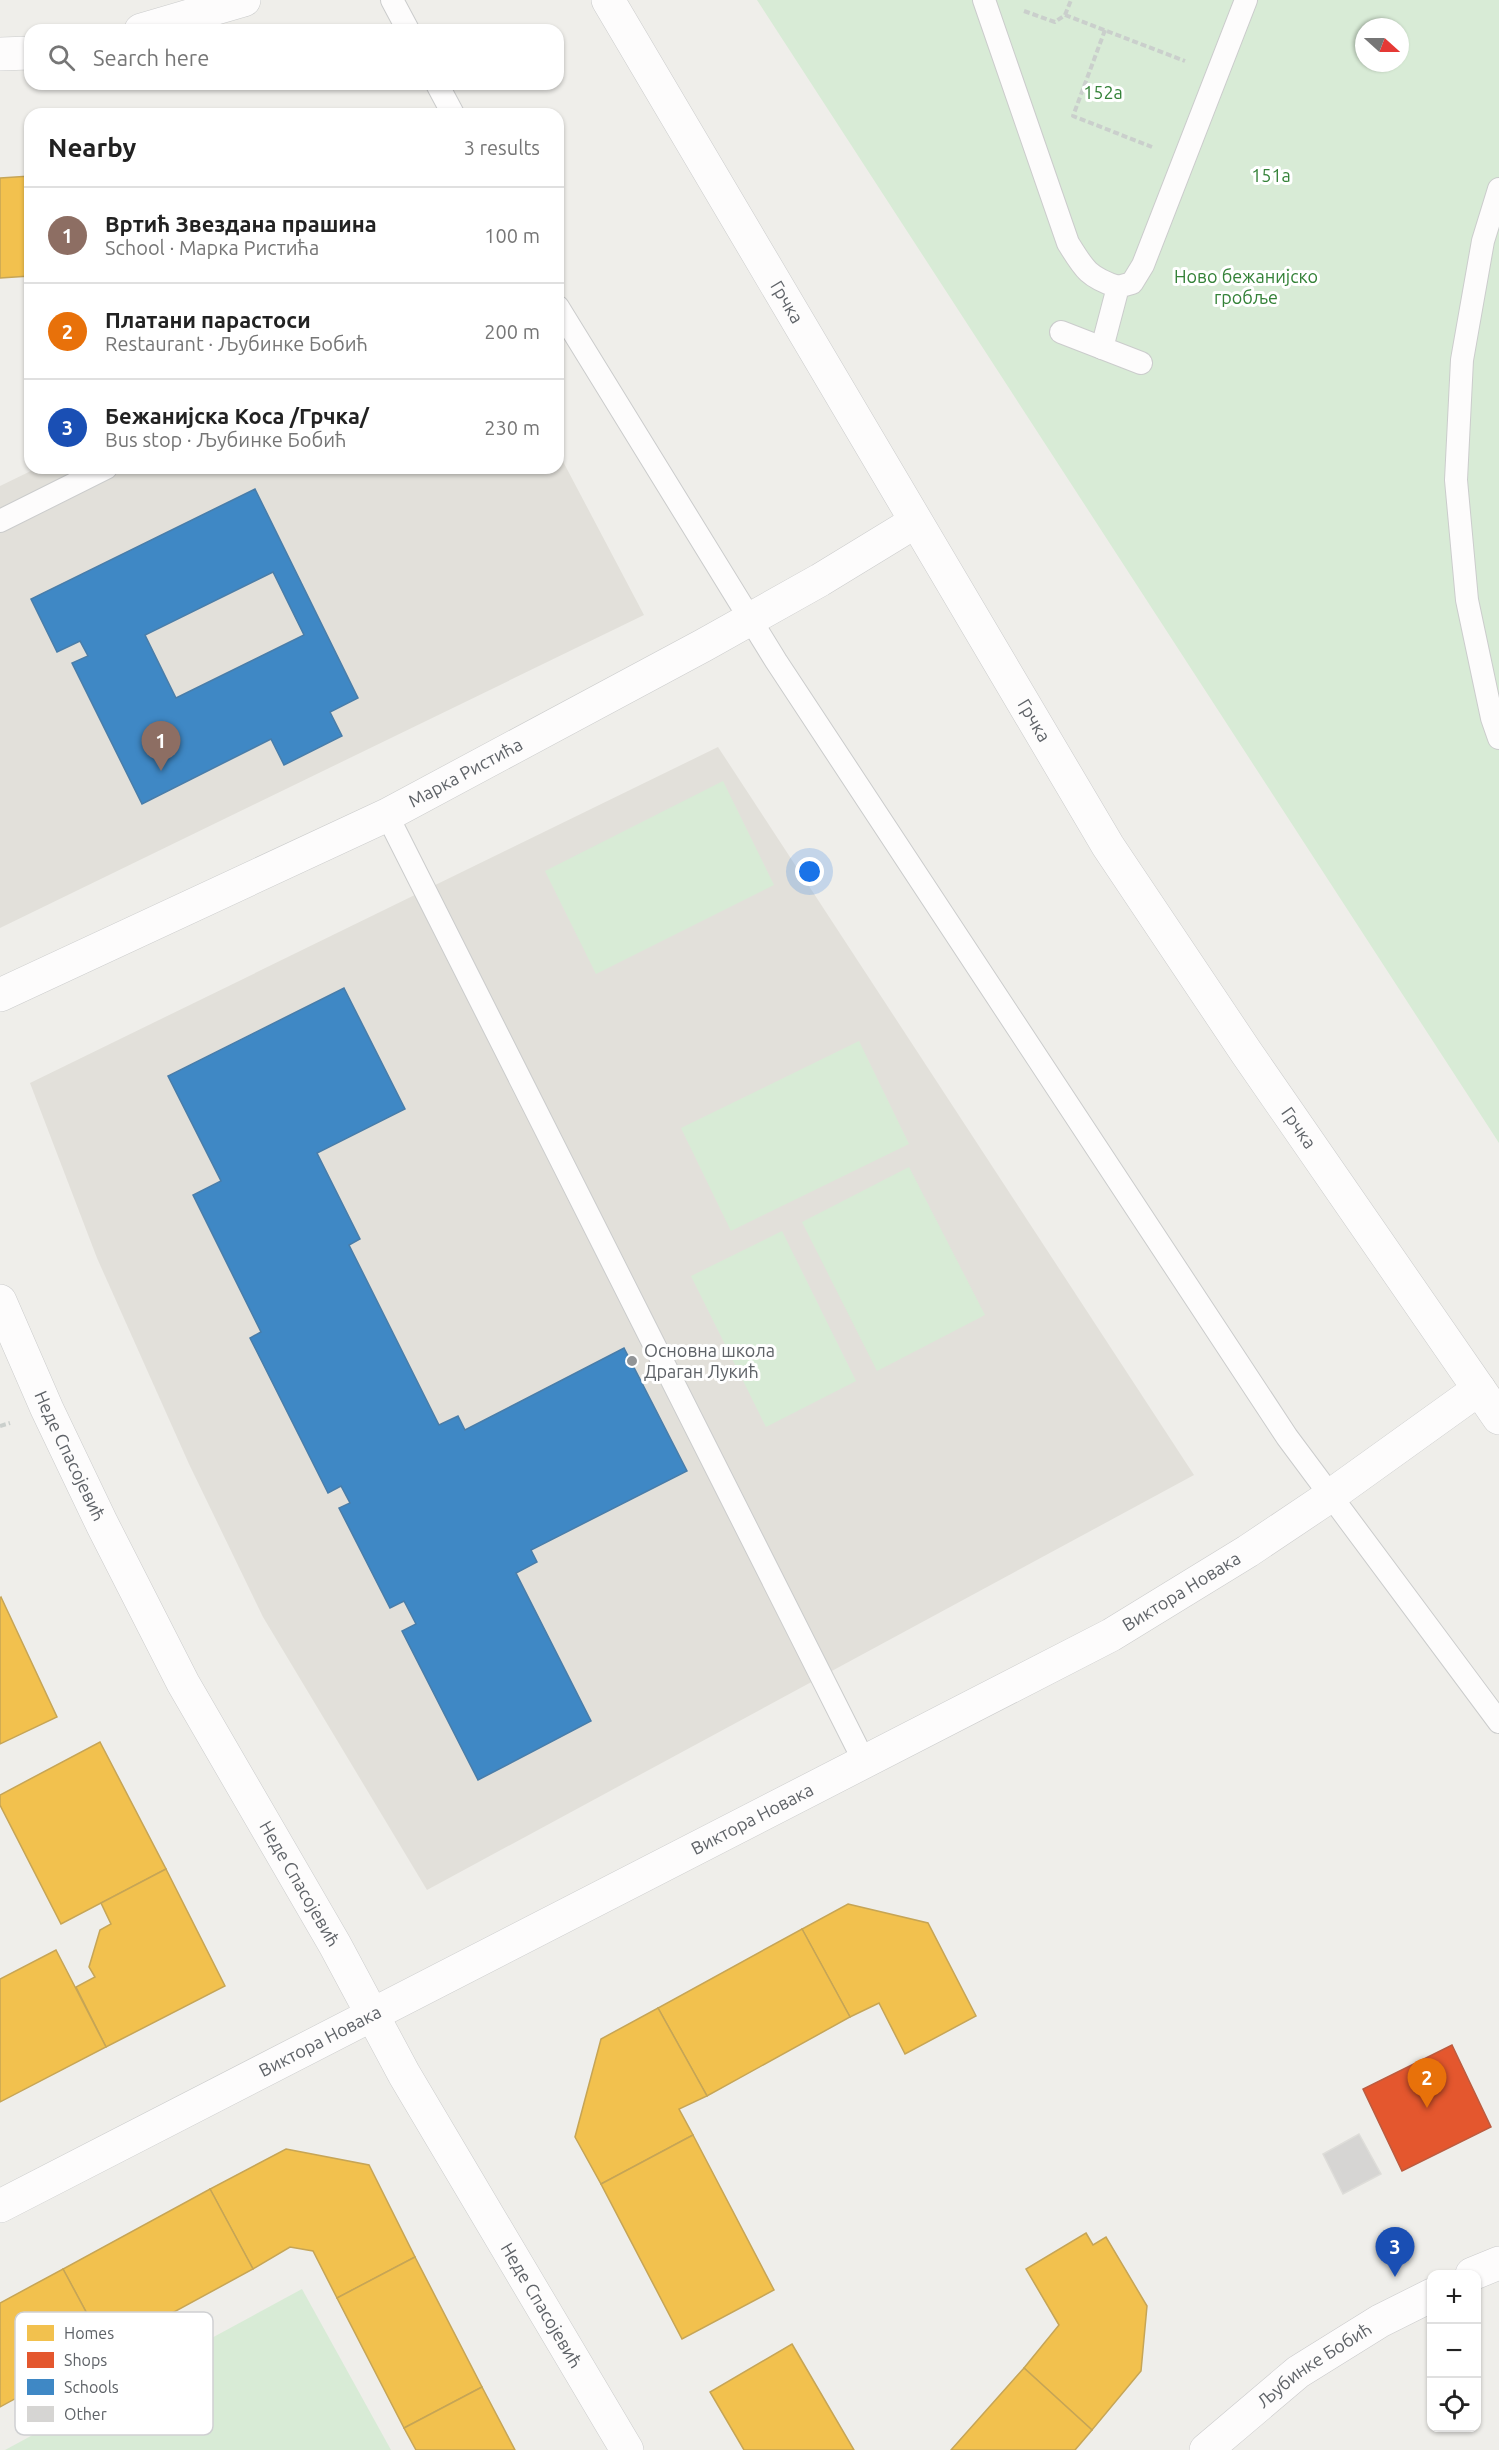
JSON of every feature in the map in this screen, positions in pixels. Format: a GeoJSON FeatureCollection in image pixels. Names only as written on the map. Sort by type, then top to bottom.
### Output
{"type":"FeatureCollection","features":[{"type":"Feature","properties":{"kind":"street"},"geometry":{"type":"LineString","coordinates":[[162,24],[244,0]]}},
{"type":"Feature","properties":{"kind":"street","name":"Грчка"},"geometry":{"type":"LineString","coordinates":[[608,0],[1108,846],[1246,1052],[1499,1418]]}},
{"type":"Feature","properties":{"kind":"street"},"geometry":{"type":"LineString","coordinates":[[0,54],[24,53]]}},
{"type":"Feature","properties":{"kind":"street","name":"Марка Ристића"},"geometry":{"type":"LineString","coordinates":[[0,995],[387,815],[751,619],[915,522]]}},
{"type":"Feature","properties":{"kind":"street","name":"Неде Спасојевић"},"geometry":{"type":"LineString","coordinates":[[0,1301],[33,1378],[97,1514],[183,1683],[335,1945],[370,2016],[627,2450]]}},
{"type":"Feature","properties":{"kind":"street","name":"Виктора Новака"},"geometry":{"type":"LineString","coordinates":[[0,2206],[1112,1635],[1248,1551],[1330,1496],[1479,1389]]}},
{"type":"Feature","properties":{"kind":"street"},"geometry":{"type":"LineString","coordinates":[[1481,2270],[1499,2263]]}},
{"type":"Feature","properties":{"kind":"street","name":"Љубинке Бобић"},"geometry":{"type":"LineString","coordinates":[[1206,2450],[1298,2372],[1380,2321],[1427,2297]]}},
{"type":"Feature","properties":{"kind":"lane"},"geometry":{"type":"LineString","coordinates":[[392,0],[405,24]]}},
{"type":"Feature","properties":{"kind":"lane"},"geometry":{"type":"LineString","coordinates":[[984,0],[1068,243],[1084,270],[1102,282],[1118,286],[1132,283],[1143,265],[1246,0]]}},
{"type":"Feature","properties":{"kind":"lane"},"geometry":{"type":"LineString","coordinates":[[440,90],[450,108]]}},
{"type":"Feature","properties":{"kind":"lane"},"geometry":{"type":"LineString","coordinates":[[1497,724],[1467,600],[1456,480],[1462,360],[1491,242],[1499,189]]}},
{"type":"Feature","properties":{"kind":"lane"},"geometry":{"type":"LineString","coordinates":[[1102,348],[1118,286]]}},
{"type":"Feature","properties":{"kind":"lane"},"geometry":{"type":"LineString","coordinates":[[564,317],[776,661],[1287,1437],[1499,1722]]}},
{"type":"Feature","properties":{"kind":"lane"},"geometry":{"type":"LineString","coordinates":[[1061,332],[1141,363]]}},
{"type":"Feature","properties":{"kind":"lane"},"geometry":{"type":"LineString","coordinates":[[0,521],[94,474]]}},
{"type":"Feature","properties":{"kind":"lane"},"geometry":{"type":"LineString","coordinates":[[387,815],[864,1761]]}},
{"type":"Feature","properties":{"kind":"path"},"geometry":{"type":"LineString","coordinates":[[1015,8],[1055,22],[1065,15],[1071,0]]}},
{"type":"Feature","properties":{"kind":"path"},"geometry":{"type":"LineString","coordinates":[[1065,15],[1217,74]]}},
{"type":"Feature","properties":{"kind":"path"},"geometry":{"type":"LineString","coordinates":[[1105,30],[1073,116],[1184,159]]}},
{"type":"Feature","properties":{"kind":"shaded area"},"geometry":{"type":"Polygon","coordinates":[[[564,463],[644,615],[0,928],[0,486],[25,474],[564,474],[564,463]]]}},
{"type":"Feature","properties":{"kind":"shaded area","name":"Основна школа Драган Лукић"},"geometry":{"type":"Polygon","coordinates":[[[718,747],[1194,1475],[427,1890],[263,1617],[189,1464],[97,1258],[30,1083],[718,747]]]}},
{"type":"Feature","properties":{"kind":"green space","name":"Ново бежанијско гробље"},"geometry":{"type":"Polygon","coordinates":[[[757,0],[1499,0],[1499,1143],[757,0]]]}},
{"type":"Feature","properties":{"kind":"green space"},"geometry":{"type":"Polygon","coordinates":[[[723,781],[774,885],[596,974],[545,871],[723,781]]]}},
{"type":"Feature","properties":{"kind":"green space"},"geometry":{"type":"Polygon","coordinates":[[[859,1041],[909,1144],[731,1231],[681,1128],[859,1041]]]}},
{"type":"Feature","properties":{"kind":"green space"},"geometry":{"type":"Polygon","coordinates":[[[909,1167],[985,1315],[877,1371],[802,1222],[909,1167]]]}},
{"type":"Feature","properties":{"kind":"green space"},"geometry":{"type":"Polygon","coordinates":[[[782,1231],[856,1381],[766,1427],[691,1276],[782,1231]]]}},
{"type":"Feature","properties":{"kind":"green space"},"geometry":{"type":"Polygon","coordinates":[[[302,2289],[391,2450],[5,2450],[33,2435],[213,2435],[213,2337],[302,2289]]]}},
{"type":"Feature","properties":{"kind":"building: Homes"},"geometry":{"type":"Polygon","coordinates":[[[24,176],[24,276],[0,278],[0,178],[24,176]]]}},
{"type":"Feature","properties":{"kind":"building: Homes"},"geometry":{"type":"Polygon","coordinates":[[[0,1598],[57,1717],[0,1744],[0,1598]]]}},
{"type":"Feature","properties":{"kind":"building: Homes"},"geometry":{"type":"Polygon","coordinates":[[[100,1742],[166,1869],[61,1924],[0,1805],[0,1795],[100,1742]]]}},
{"type":"Feature","properties":{"kind":"building: Homes"},"geometry":{"type":"Polygon","coordinates":[[[166,1869],[225,1986],[106,2047],[76,1987],[95,1977],[89,1967],[100,1930],[111,1924],[101,1903],[166,1869]]]}},
{"type":"Feature","properties":{"kind":"building: Homes"},"geometry":{"type":"Polygon","coordinates":[[[848,1904],[928,1923],[976,2016],[905,2054],[879,2003],[850,2017],[802,1929],[848,1904]]]}},
{"type":"Feature","properties":{"kind":"building: Homes"},"geometry":{"type":"Polygon","coordinates":[[[802,1929],[850,2017],[707,2096],[658,2008],[802,1929]]]}},
{"type":"Feature","properties":{"kind":"building: Homes"},"geometry":{"type":"Polygon","coordinates":[[[56,1950],[106,2047],[0,2102],[0,1979],[56,1950]]]}},
{"type":"Feature","properties":{"kind":"building: Homes"},"geometry":{"type":"Polygon","coordinates":[[[658,2008],[707,2096],[679,2109],[693,2135],[601,2184],[575,2137],[601,2039],[658,2008]]]}},
{"type":"Feature","properties":{"kind":"building: Homes"},"geometry":{"type":"Polygon","coordinates":[[[693,2135],[774,2290],[682,2339],[601,2184],[693,2135]]]}},
{"type":"Feature","properties":{"kind":"building: Homes"},"geometry":{"type":"Polygon","coordinates":[[[286,2149],[369,2165],[415,2257],[337,2298],[313,2251],[290,2247],[253,2269],[210,2189],[286,2149]]]}},
{"type":"Feature","properties":{"kind":"building: Homes"},"geometry":{"type":"Polygon","coordinates":[[[210,2189],[253,2269],[174,2312],[86,2312],[63,2269],[210,2189]]]}},
{"type":"Feature","properties":{"kind":"building: Homes"},"geometry":{"type":"Polygon","coordinates":[[[1086,2233],[1093,2245],[1106,2237],[1147,2306],[1141,2371],[1092,2430],[1024,2368],[1059,2325],[1026,2269],[1086,2233]]]}},
{"type":"Feature","properties":{"kind":"building: Homes"},"geometry":{"type":"Polygon","coordinates":[[[415,2257],[482,2387],[404,2428],[337,2298],[415,2257]]]}},
{"type":"Feature","properties":{"kind":"building: Homes"},"geometry":{"type":"Polygon","coordinates":[[[63,2269],[86,2312],[15,2312],[15,2399],[0,2407],[0,2303],[63,2269]]]}},
{"type":"Feature","properties":{"kind":"building: Homes"},"geometry":{"type":"Polygon","coordinates":[[[792,2344],[854,2450],[744,2450],[710,2392],[792,2344]]]}},
{"type":"Feature","properties":{"kind":"building: Homes"},"geometry":{"type":"Polygon","coordinates":[[[1024,2368],[1092,2430],[1075,2450],[951,2450],[1024,2368]]]}},
{"type":"Feature","properties":{"kind":"building: Homes"},"geometry":{"type":"Polygon","coordinates":[[[482,2387],[515,2450],[416,2450],[404,2428],[482,2387]]]}},
{"type":"Feature","properties":{"kind":"building: Shops"},"geometry":{"type":"Polygon","coordinates":[[[1452,2045],[1491,2127],[1402,2171],[1363,2089],[1452,2045]]]}},
{"type":"Feature","properties":{"kind":"building: Schools"},"geometry":{"type":"Polygon","coordinates":[[[255,489],[358,698],[330,712],[342,736],[284,765],[271,739],[142,804],[72,663],[88,656],[80,641],[57,652],[31,599],[255,489]],[[273,572],[145,635],[176,698],[304,635],[273,572]]]}},
{"type":"Feature","properties":{"kind":"building: Schools"},"geometry":{"type":"Polygon","coordinates":[[[344,988],[405,1109],[317,1153],[360,1239],[349,1245],[439,1425],[458,1416],[465,1430],[624,1348],[687,1471],[531,1550],[537,1562],[516,1573],[591,1721],[478,1780],[402,1631],[416,1624],[404,1601],[390,1608],[339,1508],[350,1503],[341,1486],[328,1493],[250,1338],[261,1332],[193,1195],[221,1181],[168,1076],[344,988]]]}},
{"type":"Feature","properties":{"kind":"building: Other"},"geometry":{"type":"Polygon","coordinates":[[[1359,2134],[1381,2174],[1343,2194],[1323,2154],[1359,2134]]]}},
{"type":"Feature","properties":{"kind":"place","name":"Вртић Звездана прашина"},"geometry":{"type":"Point","coordinates":[161,771]}},
{"type":"Feature","properties":{"kind":"place","name":"Основна школа Драган Лукић"},"geometry":{"type":"Point","coordinates":[632,1361]}},
{"type":"Feature","properties":{"kind":"place","name":"Платани парастоси"},"geometry":{"type":"Point","coordinates":[1427,2108]}},
{"type":"Feature","properties":{"kind":"place","name":"Бежанијска Коса /Грчка/"},"geometry":{"type":"Point","coordinates":[1395,2277]}},
{"type":"Feature","properties":{"kind":"park label","name":"152a"},"geometry":{"type":"Point","coordinates":[1103,93]}},
{"type":"Feature","properties":{"kind":"park label","name":"151a"},"geometry":{"type":"Point","coordinates":[1271,176]}}]}
